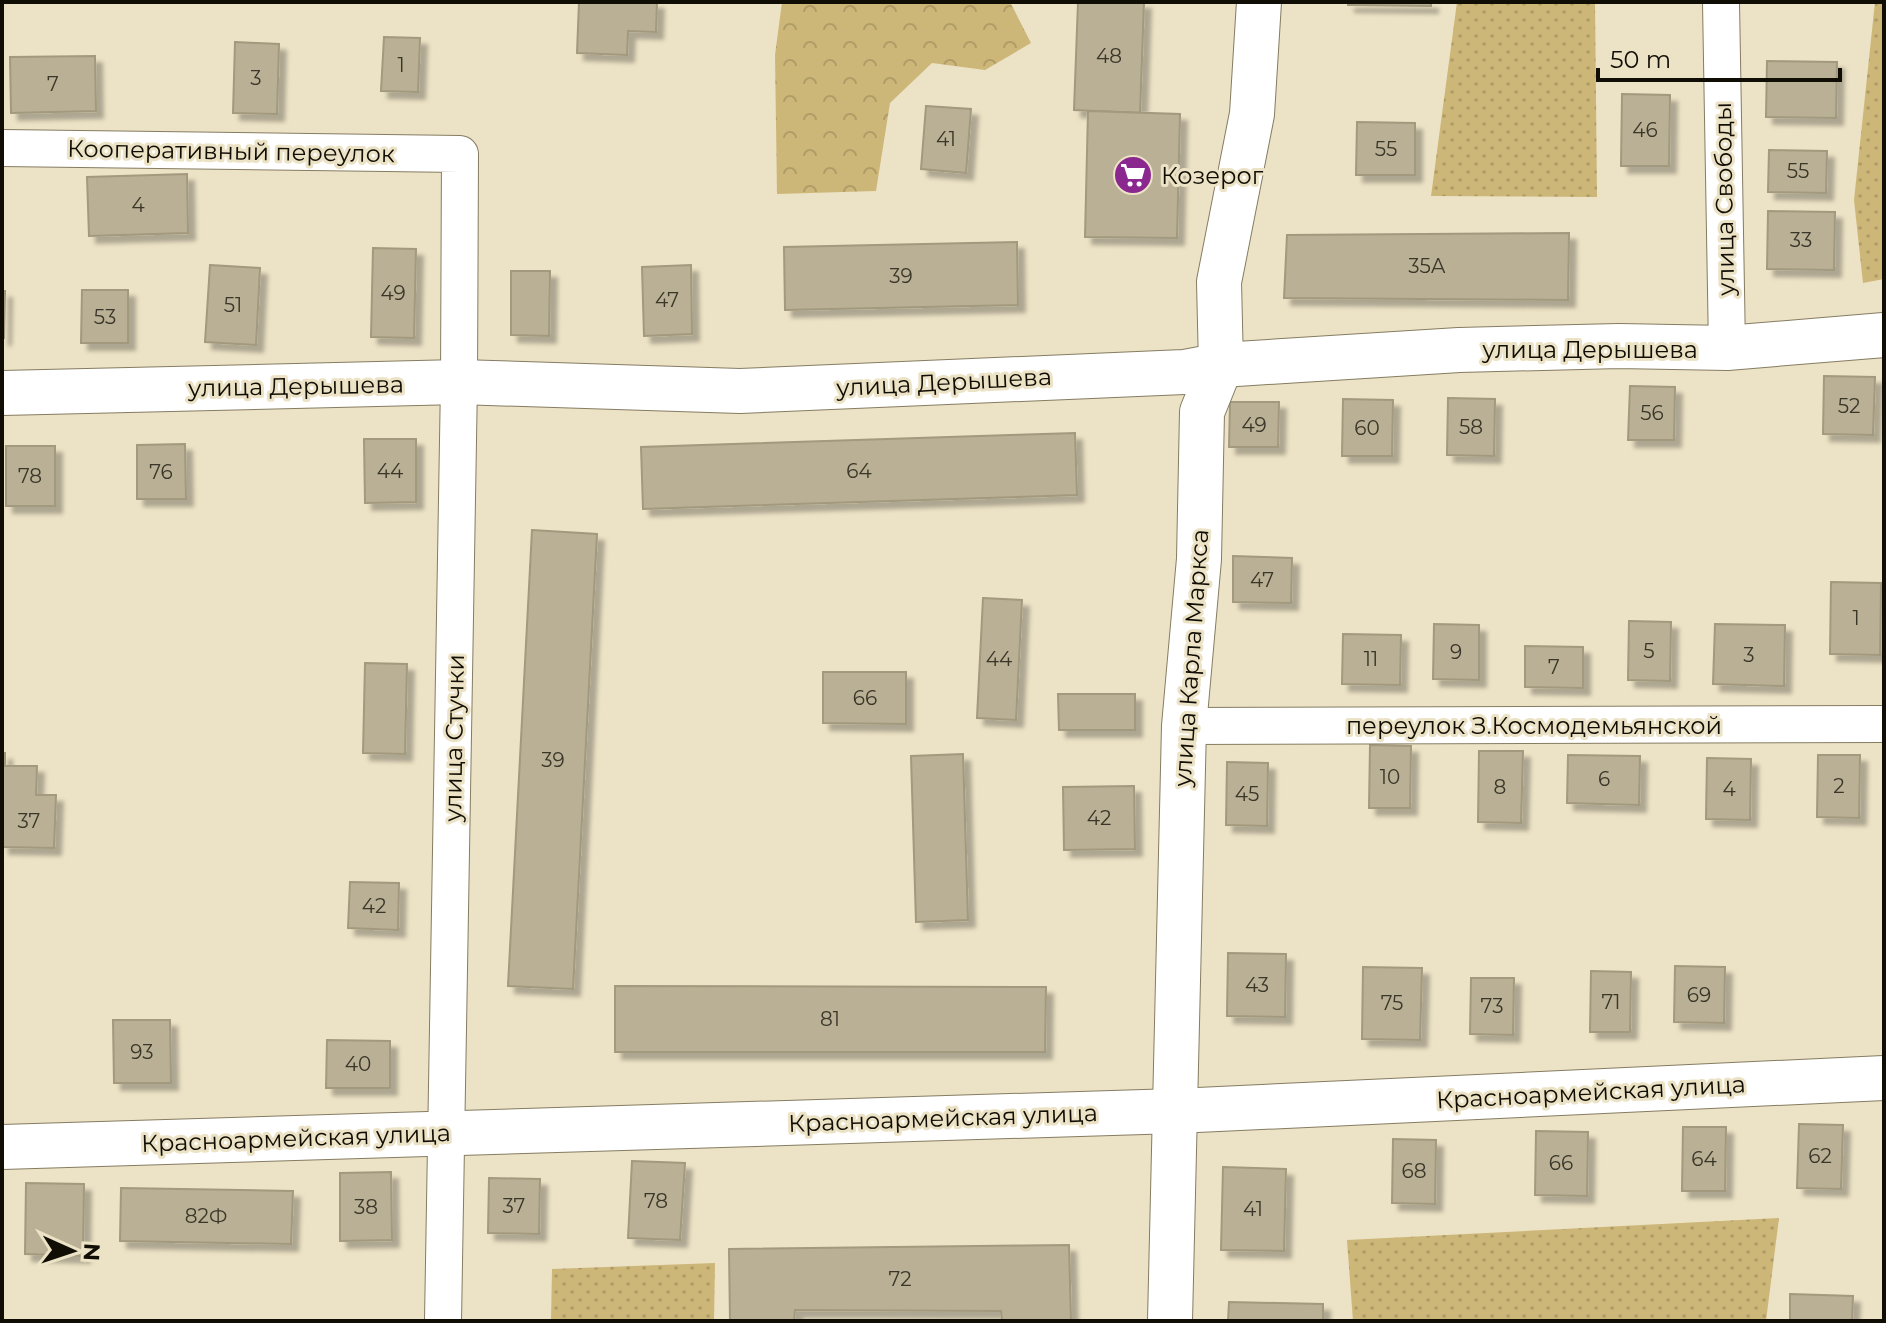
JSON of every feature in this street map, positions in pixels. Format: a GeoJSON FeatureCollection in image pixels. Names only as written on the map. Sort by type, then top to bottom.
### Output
{"type":"FeatureCollection","features":[{"type":"Feature","properties":{"kind":"street","name":"улица Карла Маркса"},"geometry":{"type":"LineString","coordinates":[[1170,1321],[1184,726],[1199,559],[1202,412],[1221,365],[1219,282],[1252,114],[1259,2]]}},
{"type":"Feature","properties":{"kind":"street","name":"улица Свободы"},"geometry":{"type":"LineString","coordinates":[[1721,2],[1727,348]]}},
{"type":"Feature","properties":{"kind":"street","name":"Кооперативный переулок"},"geometry":{"type":"LineString","coordinates":[[2,148],[460,154]]}},
{"type":"Feature","properties":{"kind":"street","name":"улица Стучки"},"geometry":{"type":"LineString","coordinates":[[443,1321],[460,154]]}},
{"type":"Feature","properties":{"kind":"street","name":"улица Дерышева"},"geometry":{"type":"LineString","coordinates":[[2,393],[459,382],[740,391],[1184,372],[1221,365],[1459,350],[1619,346],[1727,348],[1884,335]]}},
{"type":"Feature","properties":{"kind":"street","name":"переулок З.Космодемьянской"},"geometry":{"type":"LineString","coordinates":[[1184,726],[1884,724]]}},
{"type":"Feature","properties":{"kind":"street","name":"Красноармейская улица"},"geometry":{"type":"LineString","coordinates":[[2,1147],[1176,1111],[1884,1078]]}},
{"type":"Feature","properties":{"kind":"green space"},"geometry":{"type":"Polygon","coordinates":[[[782,2],[1010,2],[1031,43],[985,70],[932,63],[890,103],[876,191],[777,194],[775,55],[782,2]]]}},
{"type":"Feature","properties":{"kind":"green space"},"geometry":{"type":"Polygon","coordinates":[[[1457,2],[1595,2],[1597,197],[1431,196],[1457,2]]]}},
{"type":"Feature","properties":{"kind":"green space"},"geometry":{"type":"Polygon","coordinates":[[[1875,2],[1884,2],[1884,279],[1863,283],[1854,200],[1875,2]]]}},
{"type":"Feature","properties":{"kind":"green space"},"geometry":{"type":"Polygon","coordinates":[[[1779,1218],[1766,1321],[1353,1321],[1347,1240],[1779,1218]]]}},
{"type":"Feature","properties":{"kind":"green space"},"geometry":{"type":"Polygon","coordinates":[[[715,1263],[714,1321],[551,1321],[552,1269],[715,1263]]]}},
{"type":"Feature","properties":{"kind":"building"},"geometry":{"type":"Polygon","coordinates":[[[579,2],[657,2],[656,32],[628,31],[627,55],[577,53],[579,2]]]}},
{"type":"Feature","properties":{"kind":"building"},"geometry":{"type":"Polygon","coordinates":[[[1078,2],[1144,2],[1140,113],[1074,110],[1078,2]]]}},
{"type":"Feature","properties":{"kind":"building"},"geometry":{"type":"Polygon","coordinates":[[[1348,2],[1431,2],[1431,6],[1348,5],[1348,2]]]}},
{"type":"Feature","properties":{"kind":"building"},"geometry":{"type":"Polygon","coordinates":[[[384,37],[420,38],[418,92],[381,91],[384,37]]]}},
{"type":"Feature","properties":{"kind":"building"},"geometry":{"type":"Polygon","coordinates":[[[235,42],[279,44],[277,114],[233,113],[235,42]]]}},
{"type":"Feature","properties":{"kind":"building"},"geometry":{"type":"Polygon","coordinates":[[[95,56],[96,111],[11,113],[10,57],[95,56]]]}},
{"type":"Feature","properties":{"kind":"building"},"geometry":{"type":"Polygon","coordinates":[[[1767,61],[1837,62],[1836,118],[1766,117],[1767,61]]]}},
{"type":"Feature","properties":{"kind":"building"},"geometry":{"type":"Polygon","coordinates":[[[1622,94],[1670,95],[1669,166],[1621,166],[1622,94]]]}},
{"type":"Feature","properties":{"kind":"building"},"geometry":{"type":"Polygon","coordinates":[[[926,106],[971,109],[966,173],[921,169],[926,106]]]}},
{"type":"Feature","properties":{"kind":"building","name":"Козерог"},"geometry":{"type":"Polygon","coordinates":[[[1088,111],[1180,114],[1177,238],[1085,237],[1088,111]]]}},
{"type":"Feature","properties":{"kind":"building"},"geometry":{"type":"Polygon","coordinates":[[[1357,122],[1415,123],[1415,175],[1356,175],[1357,122]]]}},
{"type":"Feature","properties":{"kind":"building"},"geometry":{"type":"Polygon","coordinates":[[[1769,150],[1827,151],[1826,193],[1768,192],[1769,150]]]}},
{"type":"Feature","properties":{"kind":"building"},"geometry":{"type":"Polygon","coordinates":[[[187,174],[188,233],[89,236],[87,177],[187,174]]]}},
{"type":"Feature","properties":{"kind":"building"},"geometry":{"type":"Polygon","coordinates":[[[1768,211],[1835,212],[1834,270],[1767,269],[1768,211]]]}},
{"type":"Feature","properties":{"kind":"building"},"geometry":{"type":"Polygon","coordinates":[[[1569,233],[1568,300],[1284,298],[1287,235],[1569,233]]]}},
{"type":"Feature","properties":{"kind":"building"},"geometry":{"type":"Polygon","coordinates":[[[1017,242],[1018,305],[785,310],[784,247],[1017,242]]]}},
{"type":"Feature","properties":{"kind":"building"},"geometry":{"type":"Polygon","coordinates":[[[373,248],[416,249],[414,338],[371,337],[373,248]]]}},
{"type":"Feature","properties":{"kind":"building"},"geometry":{"type":"Polygon","coordinates":[[[210,265],[260,268],[256,345],[205,342],[210,265]]]}},
{"type":"Feature","properties":{"kind":"building"},"geometry":{"type":"Polygon","coordinates":[[[691,265],[692,334],[644,336],[642,267],[691,265]]]}},
{"type":"Feature","properties":{"kind":"building"},"geometry":{"type":"Polygon","coordinates":[[[511,271],[550,271],[549,336],[511,335],[511,271]]]}},
{"type":"Feature","properties":{"kind":"building"},"geometry":{"type":"Polygon","coordinates":[[[82,290],[128,290],[128,343],[81,343],[82,290]]]}},
{"type":"Feature","properties":{"kind":"building"},"geometry":{"type":"Polygon","coordinates":[[[2,291],[5,291],[4,338],[2,338],[2,291]]]}},
{"type":"Feature","properties":{"kind":"building"},"geometry":{"type":"Polygon","coordinates":[[[1824,376],[1875,377],[1873,435],[1823,434],[1824,376]]]}},
{"type":"Feature","properties":{"kind":"building"},"geometry":{"type":"Polygon","coordinates":[[[1630,386],[1675,387],[1674,440],[1628,440],[1630,386]]]}},
{"type":"Feature","properties":{"kind":"building"},"geometry":{"type":"Polygon","coordinates":[[[1448,398],[1495,399],[1494,456],[1447,455],[1448,398]]]}},
{"type":"Feature","properties":{"kind":"building"},"geometry":{"type":"Polygon","coordinates":[[[1343,399],[1393,400],[1392,456],[1342,456],[1343,399]]]}},
{"type":"Feature","properties":{"kind":"building"},"geometry":{"type":"Polygon","coordinates":[[[1230,402],[1279,402],[1278,447],[1229,447],[1230,402]]]}},
{"type":"Feature","properties":{"kind":"building"},"geometry":{"type":"Polygon","coordinates":[[[1075,433],[1077,495],[643,509],[641,447],[1075,433]]]}},
{"type":"Feature","properties":{"kind":"building"},"geometry":{"type":"Polygon","coordinates":[[[364,439],[416,439],[416,502],[365,503],[364,439]]]}},
{"type":"Feature","properties":{"kind":"building"},"geometry":{"type":"Polygon","coordinates":[[[185,444],[186,499],[137,499],[137,445],[185,444]]]}},
{"type":"Feature","properties":{"kind":"building"},"geometry":{"type":"Polygon","coordinates":[[[6,446],[55,446],[55,506],[6,506],[6,446]]]}},
{"type":"Feature","properties":{"kind":"building"},"geometry":{"type":"Polygon","coordinates":[[[532,530],[597,534],[573,989],[508,986],[532,530]]]}},
{"type":"Feature","properties":{"kind":"building"},"geometry":{"type":"Polygon","coordinates":[[[1233,556],[1292,558],[1291,603],[1233,602],[1233,556]]]}},
{"type":"Feature","properties":{"kind":"building"},"geometry":{"type":"Polygon","coordinates":[[[1831,582],[1881,583],[1880,655],[1830,654],[1831,582]]]}},
{"type":"Feature","properties":{"kind":"building"},"geometry":{"type":"Polygon","coordinates":[[[983,598],[1022,600],[1016,720],[977,718],[983,598]]]}},
{"type":"Feature","properties":{"kind":"building"},"geometry":{"type":"Polygon","coordinates":[[[1629,621],[1671,622],[1670,681],[1628,680],[1629,621]]]}},
{"type":"Feature","properties":{"kind":"building"},"geometry":{"type":"Polygon","coordinates":[[[1434,624],[1479,625],[1479,680],[1433,679],[1434,624]]]}},
{"type":"Feature","properties":{"kind":"building"},"geometry":{"type":"Polygon","coordinates":[[[1715,624],[1785,625],[1784,686],[1713,684],[1715,624]]]}},
{"type":"Feature","properties":{"kind":"building"},"geometry":{"type":"Polygon","coordinates":[[[1343,634],[1401,635],[1400,685],[1342,684],[1343,634]]]}},
{"type":"Feature","properties":{"kind":"building"},"geometry":{"type":"Polygon","coordinates":[[[1525,646],[1583,647],[1583,688],[1525,687],[1525,646]]]}},
{"type":"Feature","properties":{"kind":"building"},"geometry":{"type":"Polygon","coordinates":[[[365,663],[407,664],[405,754],[363,753],[365,663]]]}},
{"type":"Feature","properties":{"kind":"building"},"geometry":{"type":"Polygon","coordinates":[[[823,672],[906,672],[906,724],[823,723],[823,672]]]}},
{"type":"Feature","properties":{"kind":"building"},"geometry":{"type":"Polygon","coordinates":[[[1058,694],[1135,694],[1135,730],[1059,730],[1058,694]]]}},
{"type":"Feature","properties":{"kind":"building"},"geometry":{"type":"Polygon","coordinates":[[[1370,745],[1411,746],[1410,808],[1369,808],[1370,745]]]}},
{"type":"Feature","properties":{"kind":"building"},"geometry":{"type":"Polygon","coordinates":[[[1479,751],[1523,751],[1521,823],[1478,822],[1479,751]]]}},
{"type":"Feature","properties":{"kind":"building"},"geometry":{"type":"Polygon","coordinates":[[[2,753],[5,753],[5,766],[37,766],[36,795],[56,795],[54,848],[2,847],[2,753]]]}},
{"type":"Feature","properties":{"kind":"building"},"geometry":{"type":"Polygon","coordinates":[[[963,754],[968,920],[916,922],[911,756],[963,754]]]}},
{"type":"Feature","properties":{"kind":"building"},"geometry":{"type":"Polygon","coordinates":[[[1568,755],[1640,756],[1639,805],[1567,803],[1568,755]]]}},
{"type":"Feature","properties":{"kind":"building"},"geometry":{"type":"Polygon","coordinates":[[[1818,755],[1860,755],[1859,818],[1817,817],[1818,755]]]}},
{"type":"Feature","properties":{"kind":"building"},"geometry":{"type":"Polygon","coordinates":[[[1707,758],[1751,759],[1750,820],[1706,819],[1707,758]]]}},
{"type":"Feature","properties":{"kind":"building"},"geometry":{"type":"Polygon","coordinates":[[[1227,762],[1268,763],[1267,826],[1226,825],[1227,762]]]}},
{"type":"Feature","properties":{"kind":"building"},"geometry":{"type":"Polygon","coordinates":[[[1134,786],[1135,849],[1064,850],[1063,787],[1134,786]]]}},
{"type":"Feature","properties":{"kind":"building"},"geometry":{"type":"Polygon","coordinates":[[[350,882],[399,883],[398,930],[348,928],[350,882]]]}},
{"type":"Feature","properties":{"kind":"building"},"geometry":{"type":"Polygon","coordinates":[[[1228,953],[1286,954],[1285,1017],[1227,1016],[1228,953]]]}},
{"type":"Feature","properties":{"kind":"building"},"geometry":{"type":"Polygon","coordinates":[[[1675,966],[1725,967],[1724,1023],[1674,1022],[1675,966]]]}},
{"type":"Feature","properties":{"kind":"building"},"geometry":{"type":"Polygon","coordinates":[[[1363,967],[1422,968],[1420,1040],[1362,1039],[1363,967]]]}},
{"type":"Feature","properties":{"kind":"building"},"geometry":{"type":"Polygon","coordinates":[[[1591,971],[1631,972],[1630,1032],[1590,1032],[1591,971]]]}},
{"type":"Feature","properties":{"kind":"building"},"geometry":{"type":"Polygon","coordinates":[[[1471,978],[1514,978],[1513,1035],[1470,1034],[1471,978]]]}},
{"type":"Feature","properties":{"kind":"building"},"geometry":{"type":"Polygon","coordinates":[[[615,986],[1046,987],[1045,1052],[615,1052],[615,986]]]}},
{"type":"Feature","properties":{"kind":"building"},"geometry":{"type":"Polygon","coordinates":[[[113,1020],[170,1020],[171,1083],[114,1083],[113,1020]]]}},
{"type":"Feature","properties":{"kind":"building"},"geometry":{"type":"Polygon","coordinates":[[[327,1040],[390,1041],[390,1088],[326,1088],[327,1040]]]}},
{"type":"Feature","properties":{"kind":"building"},"geometry":{"type":"Polygon","coordinates":[[[1799,1124],[1843,1125],[1841,1189],[1797,1188],[1799,1124]]]}},
{"type":"Feature","properties":{"kind":"building"},"geometry":{"type":"Polygon","coordinates":[[[1683,1127],[1726,1127],[1725,1191],[1682,1191],[1683,1127]]]}},
{"type":"Feature","properties":{"kind":"building"},"geometry":{"type":"Polygon","coordinates":[[[1536,1131],[1588,1132],[1587,1196],[1535,1195],[1536,1131]]]}},
{"type":"Feature","properties":{"kind":"building"},"geometry":{"type":"Polygon","coordinates":[[[1393,1139],[1436,1140],[1435,1204],[1392,1203],[1393,1139]]]}},
{"type":"Feature","properties":{"kind":"building"},"geometry":{"type":"Polygon","coordinates":[[[632,1161],[685,1163],[680,1240],[628,1238],[632,1161]]]}},
{"type":"Feature","properties":{"kind":"building"},"geometry":{"type":"Polygon","coordinates":[[[1223,1167],[1286,1169],[1284,1251],[1221,1250],[1223,1167]]]}},
{"type":"Feature","properties":{"kind":"building"},"geometry":{"type":"Polygon","coordinates":[[[391,1172],[392,1240],[340,1241],[340,1173],[391,1172]]]}},
{"type":"Feature","properties":{"kind":"building"},"geometry":{"type":"Polygon","coordinates":[[[489,1178],[540,1179],[539,1234],[488,1233],[489,1178]]]}},
{"type":"Feature","properties":{"kind":"building"},"geometry":{"type":"Polygon","coordinates":[[[26,1183],[84,1184],[83,1256],[25,1254],[26,1183]]]}},
{"type":"Feature","properties":{"kind":"building"},"geometry":{"type":"Polygon","coordinates":[[[121,1188],[293,1191],[291,1244],[120,1241],[121,1188]]]}},
{"type":"Feature","properties":{"kind":"building"},"geometry":{"type":"Polygon","coordinates":[[[1069,1245],[1071,1321],[1002,1321],[1001,1311],[795,1310],[794,1321],[730,1321],[729,1249],[1069,1245]]]}},
{"type":"Feature","properties":{"kind":"building"},"geometry":{"type":"Polygon","coordinates":[[[1790,1294],[1853,1296],[1852,1321],[1790,1321],[1790,1294]]]}},
{"type":"Feature","properties":{"kind":"building"},"geometry":{"type":"Polygon","coordinates":[[[1229,1302],[1323,1304],[1323,1321],[1228,1321],[1229,1302]]]}},
{"type":"Feature","properties":{"kind":"place","name":"Козерог"},"geometry":{"type":"Point","coordinates":[1133,175]}}]}
